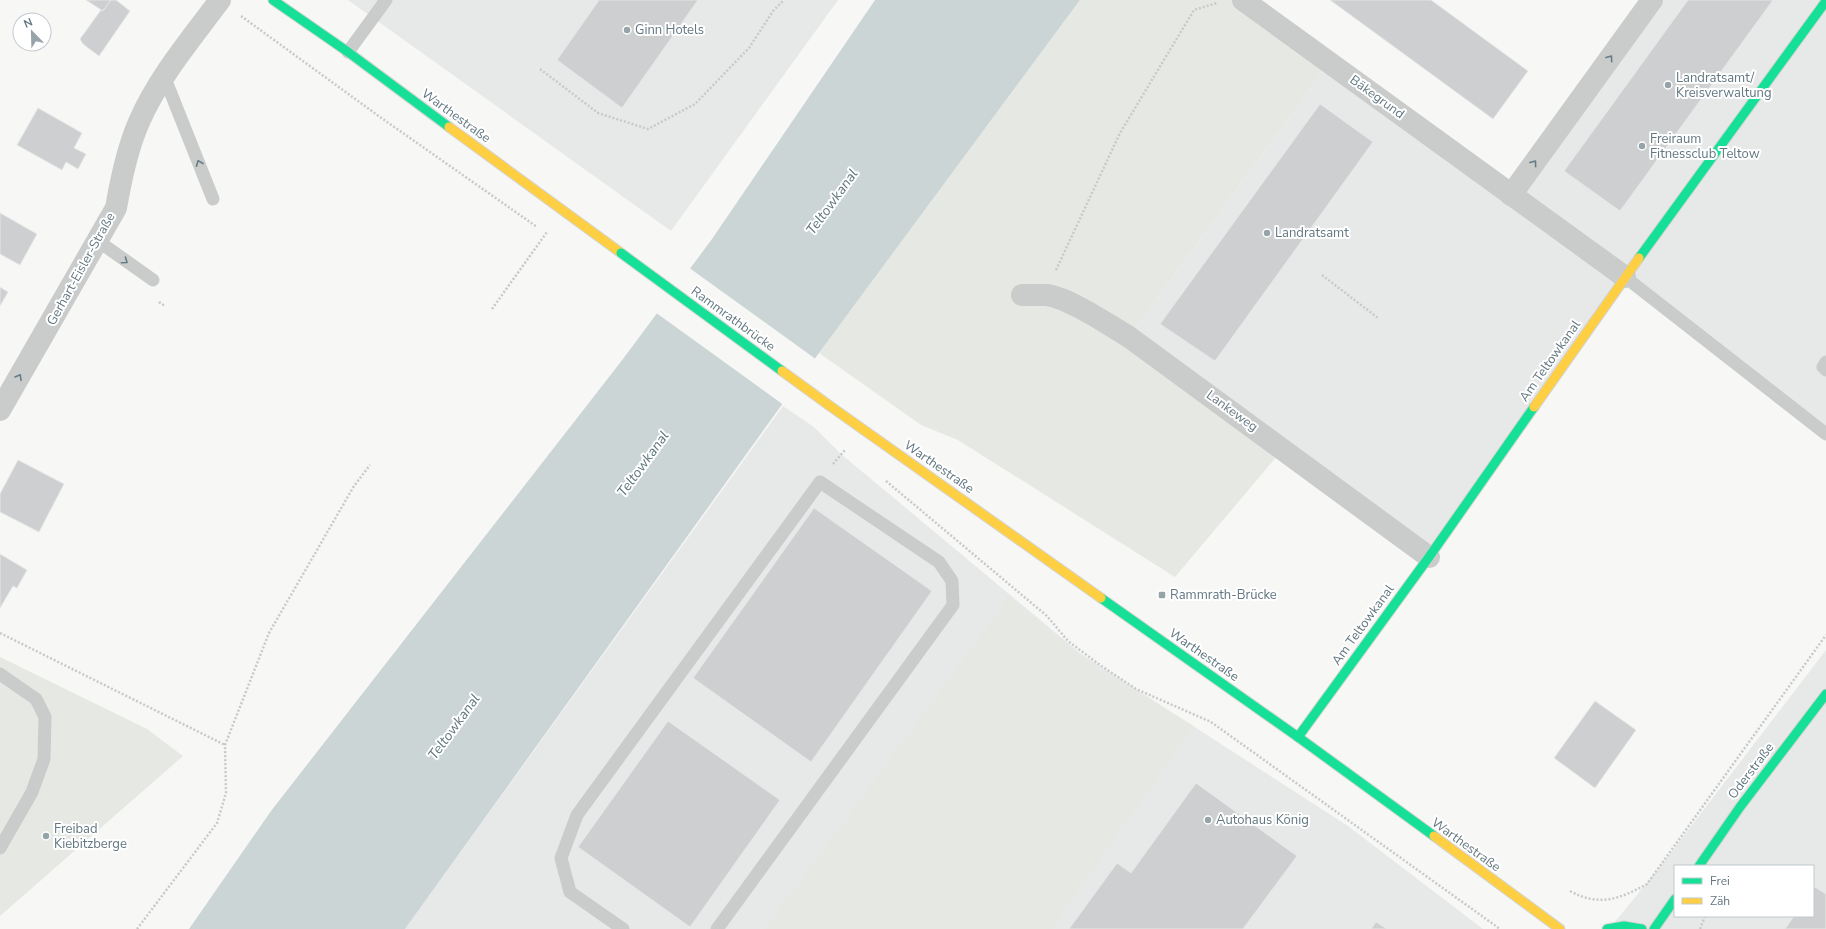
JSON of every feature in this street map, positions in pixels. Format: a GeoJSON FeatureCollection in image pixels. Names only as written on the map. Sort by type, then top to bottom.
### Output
{"type":"FeatureCollection","features":[{"type":"Feature","properties":{"kind":"street","name":"Gerhart-Eisler-Straße"},"geometry":{"type":"LineString","coordinates":[[0,410],[116,208],[122,176],[138,122],[164,76],[220,0]]}},
{"type":"Feature","properties":{"kind":"street","name":"Warthestraße"},"geometry":{"type":"LineString","coordinates":[[273,0],[348,52],[621,254]]}},
{"type":"Feature","properties":{"kind":"street","name":"Bäkegrund"},"geometry":{"type":"LineString","coordinates":[[1243,0],[1625,277]]}},
{"type":"Feature","properties":{"kind":"street"},"geometry":{"type":"LineString","coordinates":[[1511,195],[1652,0]]}},
{"type":"Feature","properties":{"kind":"street","name":"Am Teltowkanal"},"geometry":{"type":"LineString","coordinates":[[1298,737],[1429,557],[1625,277],[1826,1]]}},
{"type":"Feature","properties":{"kind":"street","name":"Rammrathbrücke"},"geometry":{"type":"LineString","coordinates":[[621,254],[830,406]]}},
{"type":"Feature","properties":{"kind":"street","name":"Lankeweg"},"geometry":{"type":"LineString","coordinates":[[1022,296],[1048,296],[1065,302],[1092,315],[1129,337],[1429,557]]}},
{"type":"Feature","properties":{"kind":"street","name":"Warthestraße"},"geometry":{"type":"LineString","coordinates":[[830,406],[1298,737],[1560,929]]}},
{"type":"Feature","properties":{"kind":"street","name":"Oderstraße"},"geometry":{"type":"LineString","coordinates":[[1700,865],[1740,807],[1826,694]]}},
{"type":"Feature","properties":{"kind":"street"},"geometry":{"type":"LineString","coordinates":[[1654,929],[1674,900]]}},
{"type":"Feature","properties":{"kind":"street"},"geometry":{"type":"LineString","coordinates":[[1607,929],[1624,926],[1642,929]]}},
{"type":"Feature","properties":{"kind":"lane"},"geometry":{"type":"LineString","coordinates":[[348,52],[386,0]]}},
{"type":"Feature","properties":{"kind":"lane"},"geometry":{"type":"LineString","coordinates":[[164,76],[213,199]]}},
{"type":"Feature","properties":{"kind":"lane"},"geometry":{"type":"LineString","coordinates":[[98,241],[153,280]]}},
{"type":"Feature","properties":{"kind":"lane"},"geometry":{"type":"LineString","coordinates":[[1625,277],[1826,434]]}},
{"type":"Feature","properties":{"kind":"lane"},"geometry":{"type":"LineString","coordinates":[[1826,362],[1823,367],[1826,370]]}},
{"type":"Feature","properties":{"kind":"lane"},"geometry":{"type":"LineString","coordinates":[[623,929],[570,892],[561,858],[577,815],[820,482],[939,562],[952,581],[953,605],[717,929]]}},
{"type":"Feature","properties":{"kind":"lane"},"geometry":{"type":"LineString","coordinates":[[0,674],[36,698],[45,717],[44,759],[32,792],[0,848]]}},
{"type":"Feature","properties":{"kind":"path"},"geometry":{"type":"LineString","coordinates":[[540,69],[598,113],[648,129],[695,104],[749,48],[774,11],[784,0]]}},
{"type":"Feature","properties":{"kind":"path"},"geometry":{"type":"LineString","coordinates":[[1022,296],[1058,269],[1120,133],[1194,10],[1219,2]]}},
{"type":"Feature","properties":{"kind":"path"},"geometry":{"type":"LineString","coordinates":[[239,14],[380,117],[543,231],[553,236]]}},
{"type":"Feature","properties":{"kind":"path"},"geometry":{"type":"LineString","coordinates":[[492,309],[547,232]]}},
{"type":"Feature","properties":{"kind":"path"},"geometry":{"type":"LineString","coordinates":[[1322,275],[1378,318]]}},
{"type":"Feature","properties":{"kind":"path"},"geometry":{"type":"LineString","coordinates":[[137,929],[217,823],[226,793],[225,745],[269,633],[354,486],[370,465]]}},
{"type":"Feature","properties":{"kind":"path"},"geometry":{"type":"LineString","coordinates":[[882,478],[1047,616],[1068,640],[1100,665],[1136,689],[1211,722],[1500,929]]}},
{"type":"Feature","properties":{"kind":"path"},"geometry":{"type":"LineString","coordinates":[[0,633],[225,745]]}},
{"type":"Feature","properties":{"kind":"path"},"geometry":{"type":"LineString","coordinates":[[1570,891],[1583,898],[1604,900],[1625,896],[1647,884],[1826,635]]}},
{"type":"Feature","properties":{"kind":"path"},"geometry":{"type":"LineString","coordinates":[[1700,929],[1705,917]]}},
{"type":"Feature","properties":{"kind":"shaded area"},"geometry":{"type":"Polygon","coordinates":[[[348,0],[838,0],[671,231],[348,0]]]}},
{"type":"Feature","properties":{"kind":"shaded area"},"geometry":{"type":"Polygon","coordinates":[[[1080,0],[1243,0],[1330,62],[1129,337],[1283,449],[1175,577],[958,440],[921,425],[819,353],[1080,0]]]}},
{"type":"Feature","properties":{"kind":"shaded area"},"geometry":{"type":"Polygon","coordinates":[[[1652,0],[1826,0],[1826,434],[1625,277],[1429,557],[1129,337],[1330,62],[1511,195],[1652,0]]]}},
{"type":"Feature","properties":{"kind":"shaded area"},"geometry":{"type":"Polygon","coordinates":[[[783,406],[814,427],[841,454],[1080,653],[1348,826],[1483,929],[405,929],[783,406]]]}},
{"type":"Feature","properties":{"kind":"shaded area"},"geometry":{"type":"Polygon","coordinates":[[[1009,597],[1099,670],[1194,726],[1051,929],[765,929],[1009,597]]]}},
{"type":"Feature","properties":{"kind":"shaded area"},"geometry":{"type":"Polygon","coordinates":[[[1826,650],[1826,929],[1609,929],[1659,868],[1826,650]]]}},
{"type":"Feature","properties":{"kind":"shaded area","name":"Freibad Kiebitzberge"},"geometry":{"type":"Polygon","coordinates":[[[0,657],[147,729],[183,756],[0,916],[0,657]]]}},
{"type":"Feature","properties":{"kind":"water","name":"Teltowkanal"},"geometry":{"type":"Polygon","coordinates":[[[875,0],[1080,0],[819,353],[405,929],[189,929],[271,811],[623,359],[712,239],[875,0]]]}},
{"type":"Feature","properties":{"kind":"pier"},"geometry":{"type":"Polygon","coordinates":[[[688,267],[817,360],[785,406],[655,312],[688,267]]]}},
{"type":"Feature","properties":{"kind":"building"},"geometry":{"type":"Polygon","coordinates":[[[86,0],[111,0],[103,11],[86,0]]]}},
{"type":"Feature","properties":{"kind":"building"},"geometry":{"type":"Polygon","coordinates":[[[111,0],[116,0],[130,11],[99,56],[83,44],[80,39],[101,10],[103,11],[111,0]]]}},
{"type":"Feature","properties":{"kind":"building","name":"Ginn Hotels"},"geometry":{"type":"Polygon","coordinates":[[[599,0],[698,0],[622,108],[557,60],[599,0]]]}},
{"type":"Feature","properties":{"kind":"building"},"geometry":{"type":"Polygon","coordinates":[[[1330,0],[1431,0],[1528,71],[1493,119],[1330,0]]]}},
{"type":"Feature","properties":{"kind":"building","name":"Landratsamt/ Kreisverwaltung"},"geometry":{"type":"Polygon","coordinates":[[[1688,0],[1773,0],[1620,211],[1564,171],[1688,0]]]}},
{"type":"Feature","properties":{"kind":"building","name":"Landratsamt"},"geometry":{"type":"Polygon","coordinates":[[[1320,104],[1373,142],[1215,361],[1160,324],[1320,104]]]}},
{"type":"Feature","properties":{"kind":"building"},"geometry":{"type":"Polygon","coordinates":[[[38,108],[82,133],[74,148],[86,154],[78,169],[66,162],[62,170],[17,145],[38,108]]]}},
{"type":"Feature","properties":{"kind":"building"},"geometry":{"type":"Polygon","coordinates":[[[0,213],[37,234],[20,265],[0,254],[0,213]]]}},
{"type":"Feature","properties":{"kind":"building"},"geometry":{"type":"Polygon","coordinates":[[[0,287],[8,292],[0,306],[0,287]]]}},
{"type":"Feature","properties":{"kind":"building"},"geometry":{"type":"Polygon","coordinates":[[[18,460],[64,484],[39,532],[0,512],[0,494],[18,460]]]}},
{"type":"Feature","properties":{"kind":"building"},"geometry":{"type":"Polygon","coordinates":[[[814,508],[932,591],[811,762],[693,678],[814,508]]]}},
{"type":"Feature","properties":{"kind":"building"},"geometry":{"type":"Polygon","coordinates":[[[0,554],[27,570],[17,588],[13,586],[0,608],[0,554]]]}},
{"type":"Feature","properties":{"kind":"building"},"geometry":{"type":"Polygon","coordinates":[[[1595,701],[1636,730],[1595,788],[1554,758],[1595,701]]]}},
{"type":"Feature","properties":{"kind":"building"},"geometry":{"type":"Polygon","coordinates":[[[668,721],[780,800],[690,927],[578,847],[668,721]]]}},
{"type":"Feature","properties":{"kind":"building","name":"Autohaus König"},"geometry":{"type":"Polygon","coordinates":[[[1196,783],[1297,856],[1243,929],[1069,929],[1117,863],[1131,873],[1196,783]]]}},
{"type":"Feature","properties":{"kind":"building"},"geometry":{"type":"Polygon","coordinates":[[[1815,887],[1826,894],[1826,929],[1785,929],[1793,917],[1814,917],[1815,887]]]}},
{"type":"Feature","properties":{"kind":"building"},"geometry":{"type":"Polygon","coordinates":[[[1376,922],[1387,929],[1371,929],[1376,922]]]}},
{"type":"Feature","properties":{"kind":"traffic: fast"},"geometry":{"type":"LineString","coordinates":[[273,0],[348,52],[449,127]]}},
{"type":"Feature","properties":{"kind":"traffic: fast"},"geometry":{"type":"LineString","coordinates":[[1639,258],[1826,1]]}},
{"type":"Feature","properties":{"kind":"traffic: fast"},"geometry":{"type":"LineString","coordinates":[[621,253],[782,371]]}},
{"type":"Feature","properties":{"kind":"traffic: fast"},"geometry":{"type":"LineString","coordinates":[[1298,737],[1429,557],[1534,407]]}},
{"type":"Feature","properties":{"kind":"traffic: fast"},"geometry":{"type":"LineString","coordinates":[[1101,598],[1298,737],[1434,836]]}},
{"type":"Feature","properties":{"kind":"traffic: fast"},"geometry":{"type":"LineString","coordinates":[[1700,865],[1740,807],[1826,694]]}},
{"type":"Feature","properties":{"kind":"traffic: fast"},"geometry":{"type":"LineString","coordinates":[[1654,929],[1674,900]]}},
{"type":"Feature","properties":{"kind":"traffic: fast"},"geometry":{"type":"LineString","coordinates":[[1607,929],[1624,926],[1642,929]]}},
{"type":"Feature","properties":{"kind":"traffic: slow"},"geometry":{"type":"LineString","coordinates":[[449,127],[621,253]]}},
{"type":"Feature","properties":{"kind":"traffic: slow"},"geometry":{"type":"LineString","coordinates":[[1534,407],[1639,258]]}},
{"type":"Feature","properties":{"kind":"traffic: slow"},"geometry":{"type":"LineString","coordinates":[[782,371],[830,406]]}},
{"type":"Feature","properties":{"kind":"traffic: slow"},"geometry":{"type":"LineString","coordinates":[[830,406],[1101,598]]}},
{"type":"Feature","properties":{"kind":"traffic: slow"},"geometry":{"type":"LineString","coordinates":[[1434,836],[1560,929]]}},
{"type":"Feature","properties":{"kind":"place","name":"Ginn Hotels"},"geometry":{"type":"Point","coordinates":[627,30]}},
{"type":"Feature","properties":{"kind":"place","name":"Landratsamt/ Kreisverwaltung"},"geometry":{"type":"Point","coordinates":[1668,85]}},
{"type":"Feature","properties":{"kind":"place","name":"Freiraum Fitnessclub Teltow"},"geometry":{"type":"Point","coordinates":[1642,146]}},
{"type":"Feature","properties":{"kind":"place","name":"Landratsamt"},"geometry":{"type":"Point","coordinates":[1267,233]}},
{"type":"Feature","properties":{"kind":"place","name":"Rammrath-Brücke"},"geometry":{"type":"Point","coordinates":[1162,595]}},
{"type":"Feature","properties":{"kind":"place","name":"Autohaus König"},"geometry":{"type":"Point","coordinates":[1208,820]}},
{"type":"Feature","properties":{"kind":"place","name":"Freibad Kiebitzberge"},"geometry":{"type":"Point","coordinates":[46,836]}}]}
